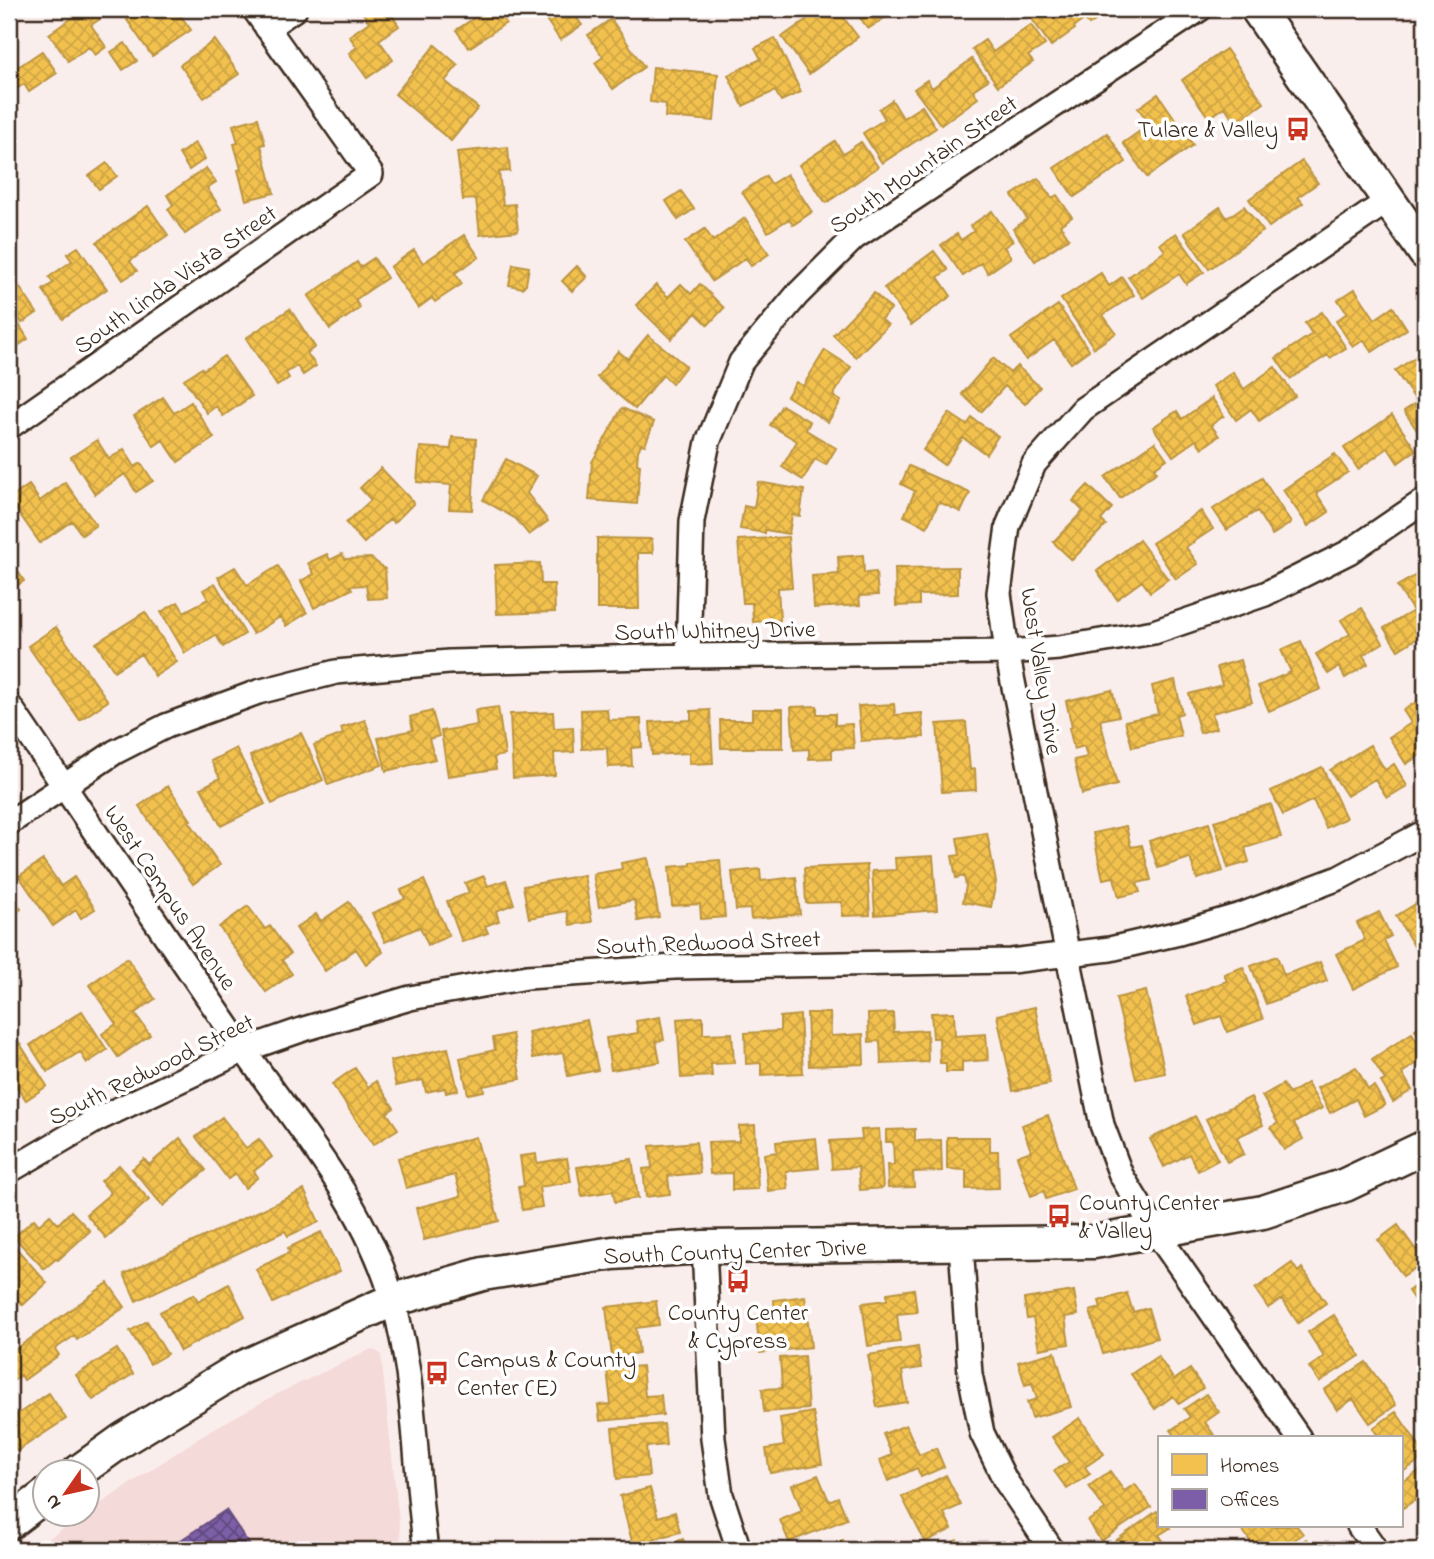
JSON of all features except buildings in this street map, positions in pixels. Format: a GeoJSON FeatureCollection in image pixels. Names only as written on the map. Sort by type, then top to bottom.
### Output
{"type":"FeatureCollection","features":[{"type":"Feature","properties":{"kind":"street"},"geometry":{"type":"LineString","coordinates":[[254,9],[267,28],[295,9]]}},
{"type":"Feature","properties":{"kind":"street","name":"South Mountain Street"},"geometry":{"type":"LineString","coordinates":[[688,656],[692,522],[708,442],[741,362],[797,295],[854,238],[1200,9]]}},
{"type":"Feature","properties":{"kind":"street"},"geometry":{"type":"LineString","coordinates":[[1257,9],[1425,253]]}},
{"type":"Feature","properties":{"kind":"street","name":"South Linda Vista Street"},"geometry":{"type":"LineString","coordinates":[[9,426],[371,174],[267,28]]}},
{"type":"Feature","properties":{"kind":"street","name":"West Valley Drive"},"geometry":{"type":"LineString","coordinates":[[1298,1436],[1156,1232],[1121,1175],[1102,1125],[1007,652],[999,593],[1008,526],[1034,464],[1083,409],[1389,200]]}},
{"type":"Feature","properties":{"kind":"street","name":"South Whitney Drive"},"geometry":{"type":"LineString","coordinates":[[9,823],[115,752],[166,726],[258,692],[336,673],[449,662],[1007,652],[1059,648],[1154,632],[1265,594],[1349,552],[1425,500]]}},
{"type":"Feature","properties":{"kind":"street","name":"West Campus Avenue"},"geometry":{"type":"LineString","coordinates":[[9,705],[341,1187],[368,1236],[393,1300],[408,1366],[426,1550]]}},
{"type":"Feature","properties":{"kind":"street","name":"South Redwood Street"},"geometry":{"type":"LineString","coordinates":[[9,1171],[98,1119],[244,1049],[410,998],[527,977],[675,967],[1011,961],[1110,949],[1241,915],[1339,878],[1425,832]]}},
{"type":"Feature","properties":{"kind":"street","name":"South County Center Drive"},"geometry":{"type":"LineString","coordinates":[[98,1458],[239,1369],[393,1300],[483,1274],[613,1253],[704,1247],[1094,1242],[1263,1212],[1345,1185],[1425,1147]]}},
{"type":"Feature","properties":{"kind":"street"},"geometry":{"type":"LineString","coordinates":[[961,1245],[971,1374],[982,1433],[1005,1480],[1052,1550]]}},
{"type":"Feature","properties":{"kind":"street"},"geometry":{"type":"LineString","coordinates":[[704,1247],[713,1439],[721,1495],[739,1550]]}},
{"type":"Feature","properties":{"kind":"street"},"geometry":{"type":"LineString","coordinates":[[9,1523],[32,1506]]}},
{"type":"Feature","properties":{"kind":"street"},"geometry":{"type":"LineString","coordinates":[[1360,1528],[1376,1550]]}},
{"type":"Feature","properties":{"kind":"shaded area"},"geometry":{"type":"Polygon","coordinates":[[[372,1349],[381,1354],[402,1550],[33,1550],[64,1528],[102,1528],[102,1503],[209,1431],[281,1392],[372,1349]]]}},
{"type":"Feature","properties":{"kind":"place","name":"Tulare & Valley"},"geometry":{"type":"Point","coordinates":[1298,129]}},
{"type":"Feature","properties":{"kind":"place","name":"County Center & Valley"},"geometry":{"type":"Point","coordinates":[1059,1216]}},
{"type":"Feature","properties":{"kind":"place","name":"County Center & Cypress"},"geometry":{"type":"Point","coordinates":[738,1281]}},
{"type":"Feature","properties":{"kind":"place","name":"Campus & County Center (E)"},"geometry":{"type":"Point","coordinates":[437,1373]}}]}
